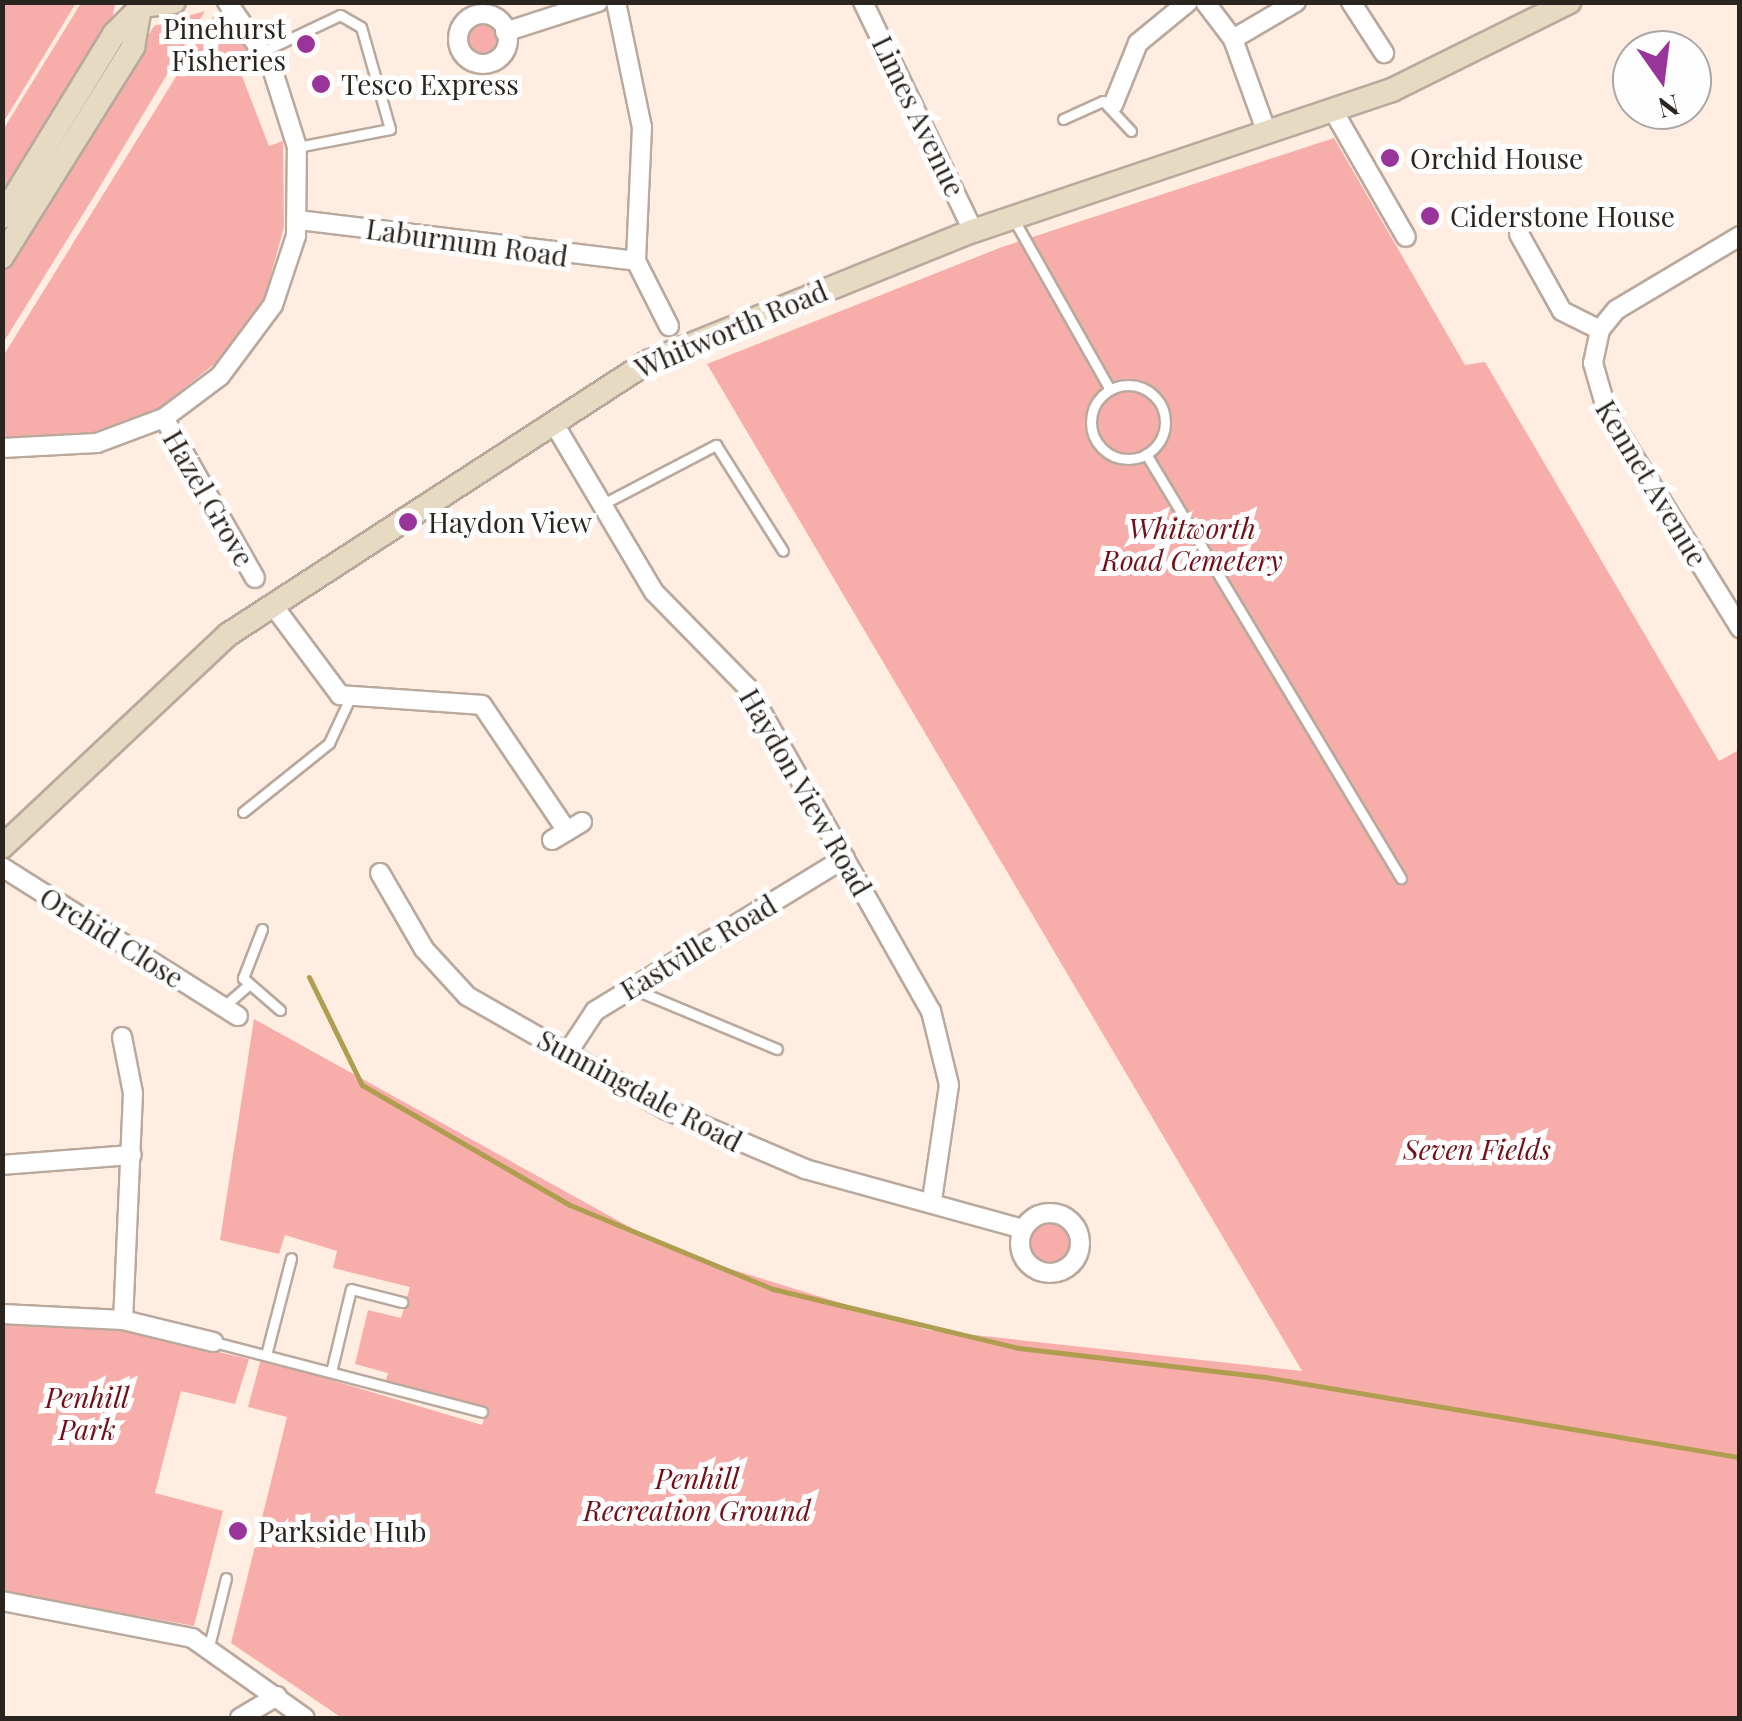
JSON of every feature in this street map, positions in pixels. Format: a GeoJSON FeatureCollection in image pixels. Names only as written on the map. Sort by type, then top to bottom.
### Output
{"type":"FeatureCollection","features":[{"type":"Feature","properties":{"kind":"main road"},"geometry":{"type":"LineString","coordinates":[[2,257],[12,215],[52,157],[114,34],[141,4],[174,2]]}},
{"type":"Feature","properties":{"kind":"main road","name":"Whitworth Road"},"geometry":{"type":"LineString","coordinates":[[2,847],[181,673],[272,604],[524,438],[556,427],[664,354],[973,231],[1334,112],[1570,2]]}},
{"type":"Feature","properties":{"kind":"street"},"geometry":{"type":"LineString","coordinates":[[2,448],[84,445],[164,418],[220,376],[261,325],[298,220],[297,146],[264,51],[226,2]]}},
{"type":"Feature","properties":{"kind":"street"},"geometry":{"type":"LineString","coordinates":[[505,32],[598,2]]}},
{"type":"Feature","properties":{"kind":"street"},"geometry":{"type":"LineString","coordinates":[[616,2],[642,127],[636,261],[669,326]]}},
{"type":"Feature","properties":{"kind":"street","name":"Limes Avenue"},"geometry":{"type":"LineString","coordinates":[[863,2],[973,231]]}},
{"type":"Feature","properties":{"kind":"street"},"geometry":{"type":"LineString","coordinates":[[1113,104],[1138,42],[1188,2]]}},
{"type":"Feature","properties":{"kind":"street"},"geometry":{"type":"LineString","coordinates":[[1205,2],[1232,39],[1267,133]]}},
{"type":"Feature","properties":{"kind":"street"},"geometry":{"type":"LineString","coordinates":[[1232,39],[1296,2]]}},
{"type":"Feature","properties":{"kind":"street"},"geometry":{"type":"LineString","coordinates":[[1351,2],[1384,54]]}},
{"type":"Feature","properties":{"kind":"street"},"geometry":{"type":"LineString","coordinates":[[1334,112],[1406,237]]}},
{"type":"Feature","properties":{"kind":"street","name":"Laburnum Road"},"geometry":{"type":"LineString","coordinates":[[298,220],[636,261]]}},
{"type":"Feature","properties":{"kind":"street"},"geometry":{"type":"LineString","coordinates":[[1519,234],[1562,311],[1600,330],[1626,301],[1740,236]]}},
{"type":"Feature","properties":{"kind":"street","name":"Kennet Avenue"},"geometry":{"type":"LineString","coordinates":[[1600,330],[1598,394],[1740,628]]}},
{"type":"Feature","properties":{"kind":"street","name":"Hazel Grove"},"geometry":{"type":"LineString","coordinates":[[164,418],[255,578]]}},
{"type":"Feature","properties":{"kind":"street","name":"Haydon View Road"},"geometry":{"type":"LineString","coordinates":[[556,427],[654,592],[748,688],[944,1046],[948,1096],[932,1200]]}},
{"type":"Feature","properties":{"kind":"street"},"geometry":{"type":"LineString","coordinates":[[272,604],[325,686],[350,698],[482,705],[567,831]]}},
{"type":"Feature","properties":{"kind":"street","name":"Eastville Road"},"geometry":{"type":"LineString","coordinates":[[568,1052],[586,1019],[844,858]]}},
{"type":"Feature","properties":{"kind":"street","name":"Orchid Close"},"geometry":{"type":"LineString","coordinates":[[2,867],[230,1012]]}},
{"type":"Feature","properties":{"kind":"street","name":"Sunningdale Road"},"geometry":{"type":"LineString","coordinates":[[380,873],[453,984],[568,1052],[743,1146],[1022,1229]]}},
{"type":"Feature","properties":{"kind":"street"},"geometry":{"type":"LineString","coordinates":[[122,1037],[132,1155],[123,1320]]}},
{"type":"Feature","properties":{"kind":"street"},"geometry":{"type":"LineString","coordinates":[[2,1165],[132,1155]]}},
{"type":"Feature","properties":{"kind":"street"},"geometry":{"type":"LineString","coordinates":[[2,1314],[123,1320],[213,1342]]}},
{"type":"Feature","properties":{"kind":"street"},"geometry":{"type":"LineString","coordinates":[[2,1601],[209,1646],[305,1718]]}},
{"type":"Feature","properties":{"kind":"street"},"geometry":{"type":"LineString","coordinates":[[240,1718],[277,1696]]}},
{"type":"Feature","properties":{"kind":"lane"},"geometry":{"type":"LineString","coordinates":[[264,51],[340,15],[362,26],[390,130],[297,146]]}},
{"type":"Feature","properties":{"kind":"lane"},"geometry":{"type":"LineString","coordinates":[[1063,118],[1113,104],[1131,131]]}},
{"type":"Feature","properties":{"kind":"lane"},"geometry":{"type":"LineString","coordinates":[[1013,217],[1110,390]]}},
{"type":"Feature","properties":{"kind":"lane"},"geometry":{"type":"LineString","coordinates":[[1144,388],[1160,404],[1162,438],[1146,454],[1113,456],[1096,440],[1092,418],[1110,390],[1144,388]]}},
{"type":"Feature","properties":{"kind":"lane"},"geometry":{"type":"LineString","coordinates":[[601,505],[716,446],[783,551]]}},
{"type":"Feature","properties":{"kind":"lane"},"geometry":{"type":"LineString","coordinates":[[1146,454],[1401,878]]}},
{"type":"Feature","properties":{"kind":"lane"},"geometry":{"type":"LineString","coordinates":[[243,812],[329,743],[350,698]]}},
{"type":"Feature","properties":{"kind":"lane"},"geometry":{"type":"LineString","coordinates":[[262,929],[243,962],[246,986],[280,1010]]}},
{"type":"Feature","properties":{"kind":"lane","name":"Orchid Close"},"geometry":{"type":"LineString","coordinates":[[230,1012],[246,986]]}},
{"type":"Feature","properties":{"kind":"lane"},"geometry":{"type":"LineString","coordinates":[[632,988],[777,1048]]}},
{"type":"Feature","properties":{"kind":"lane"},"geometry":{"type":"LineString","coordinates":[[266,1355],[291,1258]]}},
{"type":"Feature","properties":{"kind":"lane"},"geometry":{"type":"LineString","coordinates":[[331,1372],[351,1290],[402,1302]]}},
{"type":"Feature","properties":{"kind":"lane"},"geometry":{"type":"LineString","coordinates":[[213,1342],[482,1412]]}},
{"type":"Feature","properties":{"kind":"lane"},"geometry":{"type":"LineString","coordinates":[[209,1646],[226,1578]]}},
{"type":"Feature","properties":{"kind":"green space"},"geometry":{"type":"Polygon","coordinates":[[[2,3],[76,3],[3,123],[2,123],[2,3]]]}},
{"type":"Feature","properties":{"kind":"green space"},"geometry":{"type":"Polygon","coordinates":[[[81,3],[115,3],[113,16],[3,201],[3,130],[81,3]]]}},
{"type":"Feature","properties":{"kind":"green space"},"geometry":{"type":"Polygon","coordinates":[[[205,11],[3,343],[3,265],[154,26],[205,11]]]}},
{"type":"Feature","properties":{"kind":"green space"},"geometry":{"type":"Polygon","coordinates":[[[216,12],[255,59],[238,66],[269,146],[283,141],[284,227],[264,300],[223,357],[151,415],[89,437],[3,439],[2,358],[216,12]]]}},
{"type":"Feature","properties":{"kind":"green space"},"geometry":{"type":"Polygon","coordinates":[[[481,23],[493,28],[498,40],[493,52],[481,57],[469,52],[464,40],[469,28],[481,23]]]}},
{"type":"Feature","properties":{"kind":"green space"},"geometry":{"type":"Polygon","coordinates":[[[1334,138],[1465,365],[1485,362],[1719,761],[1739,750],[1739,1718],[342,1718],[231,1643],[287,1417],[248,1407],[261,1359],[482,1425],[487,1410],[385,1383],[388,1373],[355,1364],[368,1310],[401,1318],[410,1287],[333,1268],[337,1251],[285,1235],[279,1254],[220,1240],[254,1019],[653,1240],[711,1263],[928,1330],[1302,1371],[707,364],[1002,247],[1334,138]]]}},
{"type":"Feature","properties":{"kind":"green space"},"geometry":{"type":"Polygon","coordinates":[[[1050,1221],[1066,1227],[1072,1243],[1066,1259],[1050,1265],[1034,1259],[1028,1243],[1034,1227],[1050,1221]]]}},
{"type":"Feature","properties":{"kind":"green space","name":"Penhill Park"},"geometry":{"type":"Polygon","coordinates":[[[2,1325],[128,1331],[249,1359],[235,1404],[181,1391],[155,1493],[223,1511],[194,1626],[3,1592],[2,1325]]]}},
{"type":"Feature","properties":{"kind":"waterway"},"geometry":{"type":"LineString","coordinates":[[309,977],[362,1085],[570,1205],[773,1289],[1019,1348],[1265,1377],[1740,1457]]}},
{"type":"Feature","properties":{"kind":"place","name":"Pinehurst Fisheries"},"geometry":{"type":"Point","coordinates":[306,44]}},
{"type":"Feature","properties":{"kind":"place","name":"Tesco Express"},"geometry":{"type":"Point","coordinates":[321,84]}},
{"type":"Feature","properties":{"kind":"place","name":"Orchid House"},"geometry":{"type":"Point","coordinates":[1390,158]}},
{"type":"Feature","properties":{"kind":"place","name":"Ciderstone House"},"geometry":{"type":"Point","coordinates":[1430,216]}},
{"type":"Feature","properties":{"kind":"place","name":"Haydon View"},"geometry":{"type":"Point","coordinates":[408,522]}},
{"type":"Feature","properties":{"kind":"place","name":"Parkside Hub"},"geometry":{"type":"Point","coordinates":[238,1531]}},
{"type":"Feature","properties":{"kind":"park label","name":"Whitworth Road Cemetery"},"geometry":{"type":"Point","coordinates":[1192,544]}},
{"type":"Feature","properties":{"kind":"park label","name":"Seven Fields"},"geometry":{"type":"Point","coordinates":[1477,1149]}},
{"type":"Feature","properties":{"kind":"park label","name":"Penhill Recreation Ground"},"geometry":{"type":"Point","coordinates":[697,1494]}}]}
